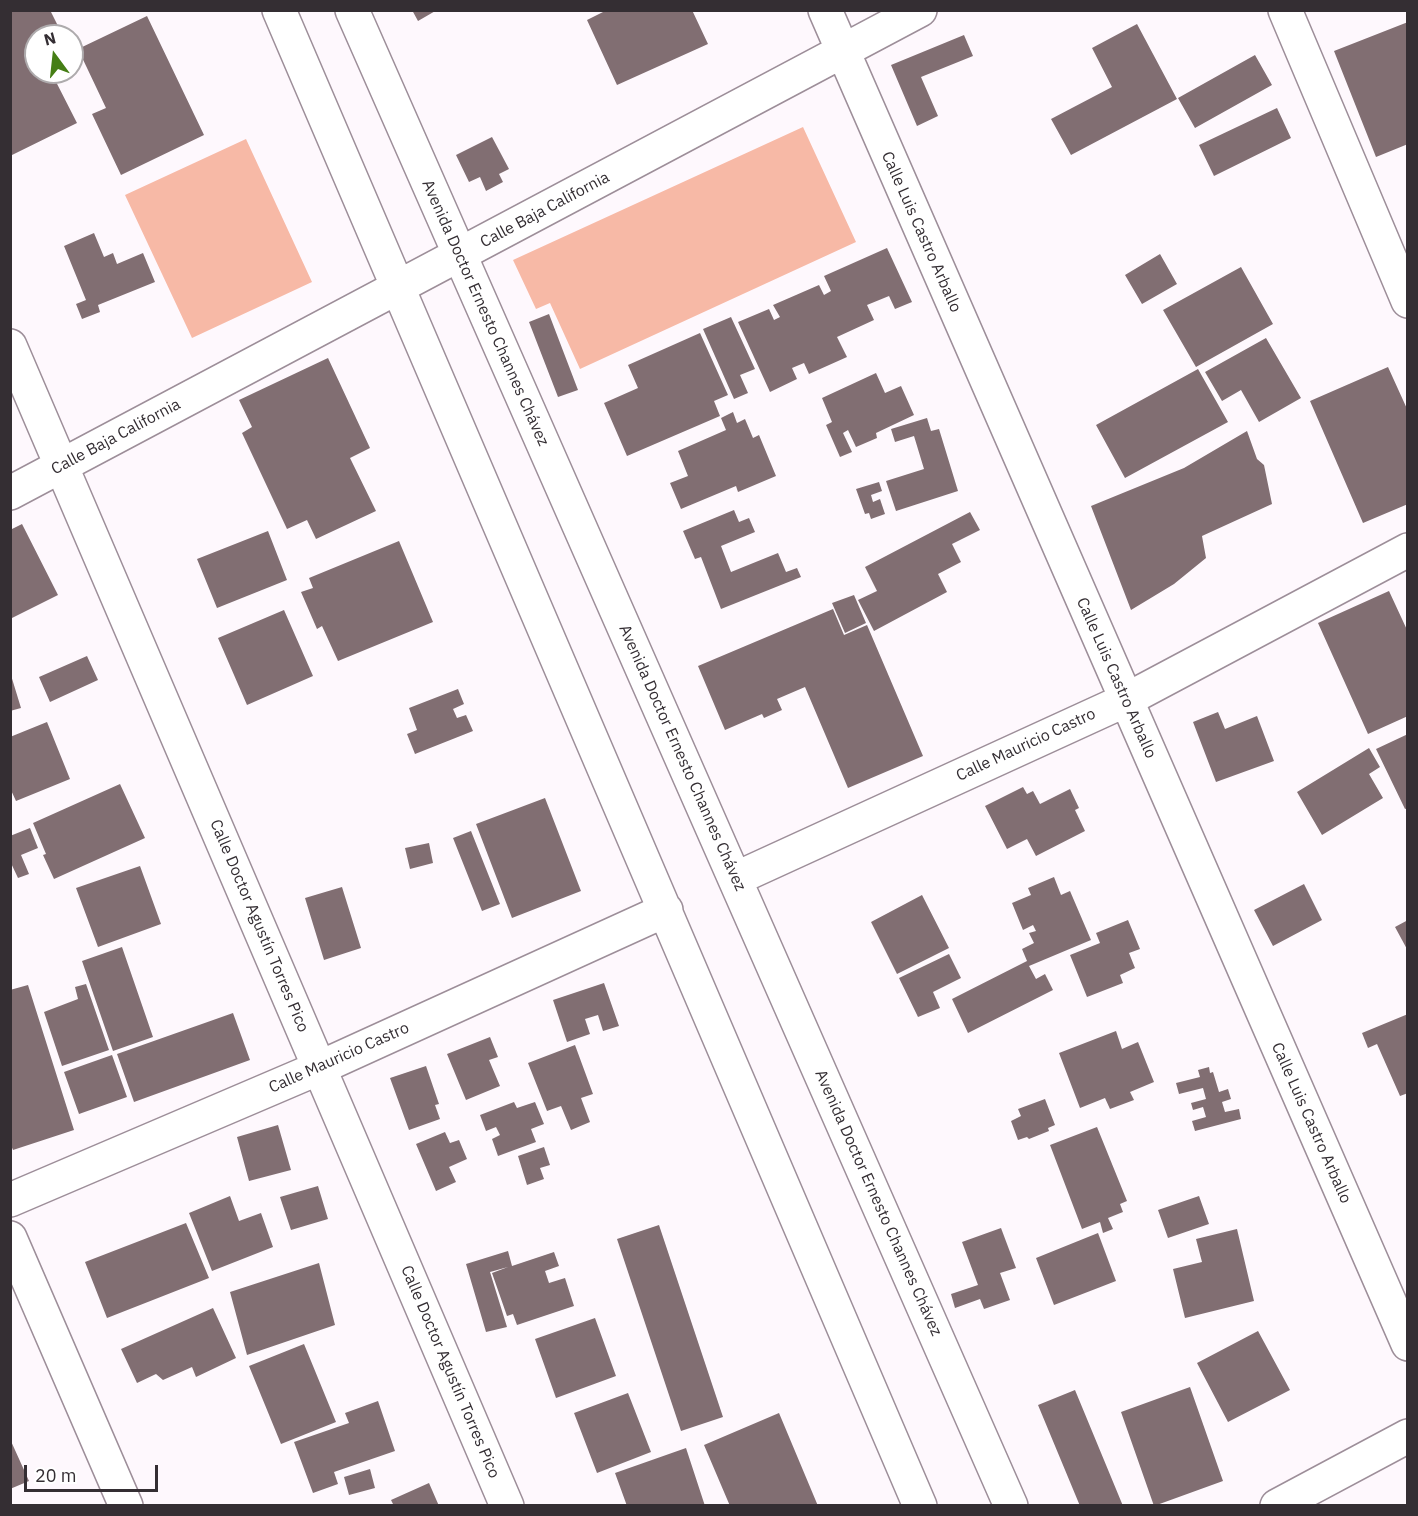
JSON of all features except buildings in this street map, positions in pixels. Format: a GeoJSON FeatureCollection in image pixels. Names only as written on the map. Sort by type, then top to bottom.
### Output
{"type":"FeatureCollection","features":[{"type":"Feature","properties":{"kind":"street"},"geometry":{"type":"LineString","coordinates":[[279,10],[920,1506]]}},
{"type":"Feature","properties":{"kind":"street","name":"Avenida Doctor Ernesto Channes Chávez"},"geometry":{"type":"LineString","coordinates":[[352,10],[1011,1506]]}},
{"type":"Feature","properties":{"kind":"street","name":"Calle Luis Castro Arballo"},"geometry":{"type":"LineString","coordinates":[[825,10],[1407,1344]]}},
{"type":"Feature","properties":{"kind":"street","name":"Calle Baja California"},"geometry":{"type":"LineString","coordinates":[[10,493],[920,10]]}},
{"type":"Feature","properties":{"kind":"street"},"geometry":{"type":"LineString","coordinates":[[1285,10],[1407,301]]}},
{"type":"Feature","properties":{"kind":"street","name":"Calle Doctor Agustín Torres Pico"},"geometry":{"type":"LineString","coordinates":[[10,346],[507,1506]]}},
{"type":"Feature","properties":{"kind":"street","name":"Calle Mauricio Castro"},"geometry":{"type":"LineString","coordinates":[[735,879],[1126,700],[1407,550]]}},
{"type":"Feature","properties":{"kind":"street","name":"Calle Mauricio Castro"},"geometry":{"type":"LineString","coordinates":[[10,1200],[319,1068],[666,910]]}},
{"type":"Feature","properties":{"kind":"street"},"geometry":{"type":"LineString","coordinates":[[10,1238],[126,1506]]}},
{"type":"Feature","properties":{"kind":"street"},"geometry":{"type":"LineString","coordinates":[[1277,1506],[1407,1436]]}},
{"type":"Feature","properties":{"kind":"shaded area"},"geometry":{"type":"Polygon","coordinates":[[[803,127],[856,242],[580,369],[550,303],[536,309],[513,260],[803,127]]]}},
{"type":"Feature","properties":{"kind":"shaded area"},"geometry":{"type":"Polygon","coordinates":[[[246,139],[312,282],[192,338],[125,195],[246,139]]]}}]}
